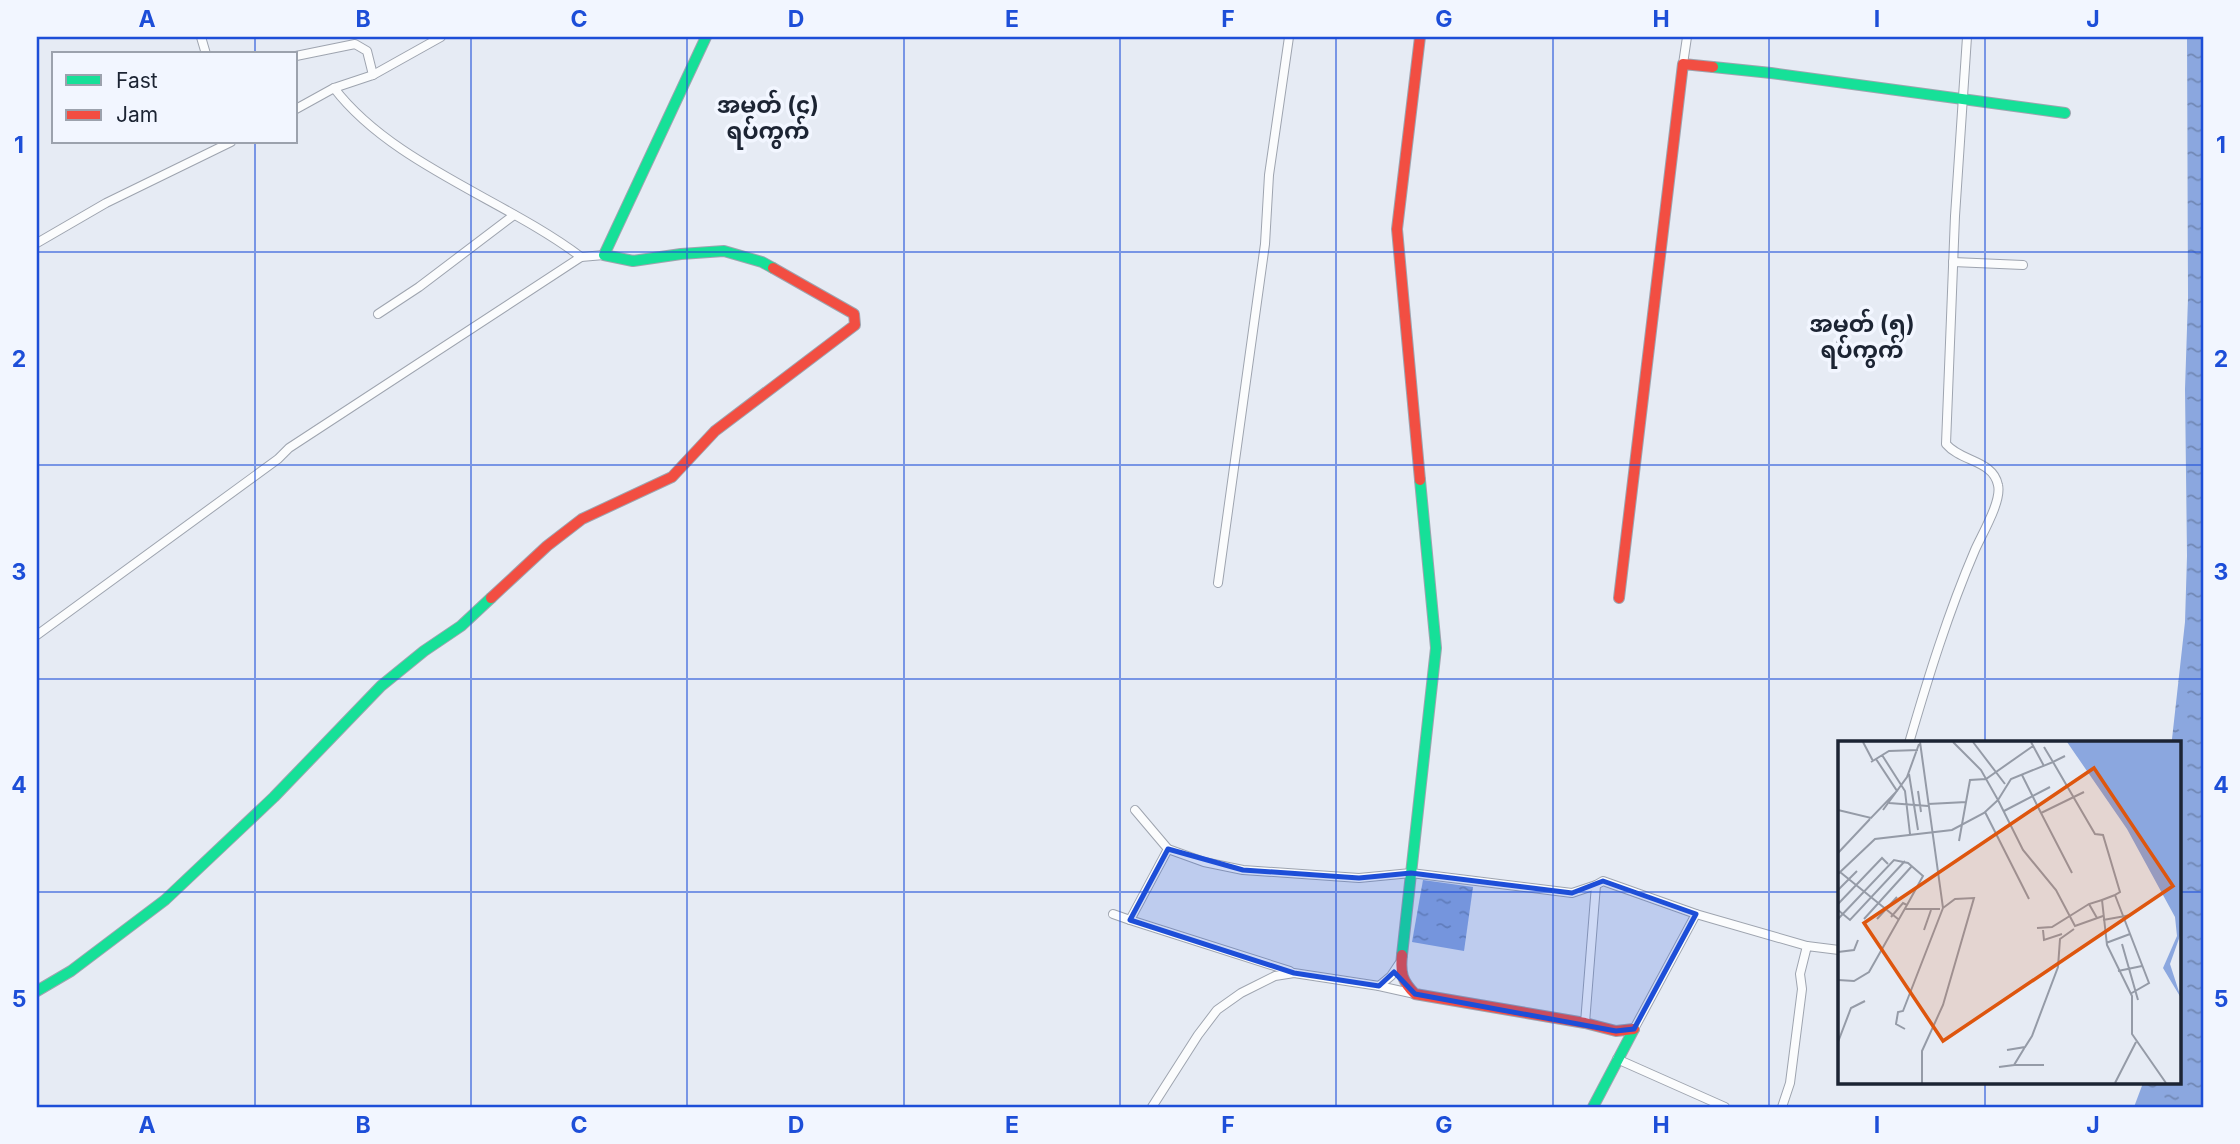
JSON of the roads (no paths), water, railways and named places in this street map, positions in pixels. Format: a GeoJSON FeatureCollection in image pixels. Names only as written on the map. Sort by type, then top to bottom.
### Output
{"type":"FeatureCollection","features":[{"type":"Feature","properties":{"kind":"street"},"geometry":{"type":"LineString","coordinates":[[298,108],[334,89],[373,75],[440,37]]}},
{"type":"Feature","properties":{"kind":"street"},"geometry":{"type":"LineString","coordinates":[[604,255],[706,37]]}},
{"type":"Feature","properties":{"kind":"street"},"geometry":{"type":"LineString","coordinates":[[1218,583],[1265,244],[1269,175],[1289,37]]}},
{"type":"Feature","properties":{"kind":"street"},"geometry":{"type":"LineString","coordinates":[[1415,994],[1404,983],[1399,964],[1436,648],[1397,229],[1420,37]]}},
{"type":"Feature","properties":{"kind":"street"},"geometry":{"type":"LineString","coordinates":[[1619,598],[1687,37]]}},
{"type":"Feature","properties":{"kind":"street"},"geometry":{"type":"LineString","coordinates":[[1910,741],[1945,628],[1993,509],[1999,486],[1993,473],[1983,465],[1952,452],[1945,444],[1961,100],[1967,37]]}},
{"type":"Feature","properties":{"kind":"street"},"geometry":{"type":"LineString","coordinates":[[298,56],[355,44],[367,51],[373,75]]}},
{"type":"Feature","properties":{"kind":"street"},"geometry":{"type":"LineString","coordinates":[[1684,64],[1771,73],[2065,113]]}},
{"type":"Feature","properties":{"kind":"street"},"geometry":{"type":"LineString","coordinates":[[334,89],[349,107],[379,132],[420,160],[557,238],[582,257]]}},
{"type":"Feature","properties":{"kind":"street"},"geometry":{"type":"LineString","coordinates":[[37,243],[106,202],[227,144]]}},
{"type":"Feature","properties":{"kind":"street"},"geometry":{"type":"LineString","coordinates":[[378,314],[419,287],[514,215]]}},
{"type":"Feature","properties":{"kind":"street"},"geometry":{"type":"LineString","coordinates":[[37,635],[278,459],[289,448],[582,257],[604,255],[633,261],[724,251],[762,262],[854,314],[855,325],[715,431],[673,477],[582,519],[547,546],[461,626],[424,651],[381,686],[274,797],[165,900],[71,971],[37,991]]}},
{"type":"Feature","properties":{"kind":"street"},"geometry":{"type":"LineString","coordinates":[[1953,262],[2023,265]]}},
{"type":"Feature","properties":{"kind":"street"},"geometry":{"type":"LineString","coordinates":[[1135,810],[1168,849],[1204,862],[1242,870],[1359,878],[1411,873],[1572,893],[1603,881],[1696,914],[1807,946],[1838,950]]}},
{"type":"Feature","properties":{"kind":"street"},"geometry":{"type":"LineString","coordinates":[[1130,920],[1168,849]]}},
{"type":"Feature","properties":{"kind":"street"},"geometry":{"type":"LineString","coordinates":[[1585,1023],[1596,885]]}},
{"type":"Feature","properties":{"kind":"street"},"geometry":{"type":"LineString","coordinates":[[1112,914],[1294,973],[1585,1023],[1616,1031],[1634,1029]]}},
{"type":"Feature","properties":{"kind":"street"},"geometry":{"type":"LineString","coordinates":[[1592,1107],[1696,914]]}},
{"type":"Feature","properties":{"kind":"street"},"geometry":{"type":"LineString","coordinates":[[1782,1107],[1790,1083],[1802,989],[1800,974],[1807,946]]}},
{"type":"Feature","properties":{"kind":"street"},"geometry":{"type":"LineString","coordinates":[[1379,986],[1399,964]]}},
{"type":"Feature","properties":{"kind":"street"},"geometry":{"type":"LineString","coordinates":[[1152,1107],[1217,1010],[1241,993],[1275,976],[1294,973]]}},
{"type":"Feature","properties":{"kind":"street"},"geometry":{"type":"LineString","coordinates":[[1618,1059],[1725,1107]]}},
{"type":"Feature","properties":{"kind":"water"},"geometry":{"type":"Polygon","coordinates":[[[2187,37],[2203,37],[2203,1107],[2134,1107],[2143,1084],[2180,1084],[2180,741],[2172,739],[2185,622],[2185,389],[2188,298],[2187,37]]]}},
{"type":"Feature","properties":{"kind":"water"},"geometry":{"type":"Polygon","coordinates":[[[1423,880],[1473,887],[1464,951],[1412,942],[1423,880]]]}},
{"type":"Feature","properties":{"kind":"district","name":"အမှတ် (၄) ရပ်ကွက်"},"geometry":{"type":"Point","coordinates":[768,118]}},
{"type":"Feature","properties":{"kind":"district","name":"အမှတ် (၅) ရပ်ကွက်"},"geometry":{"type":"Point","coordinates":[1862,337]}}]}
